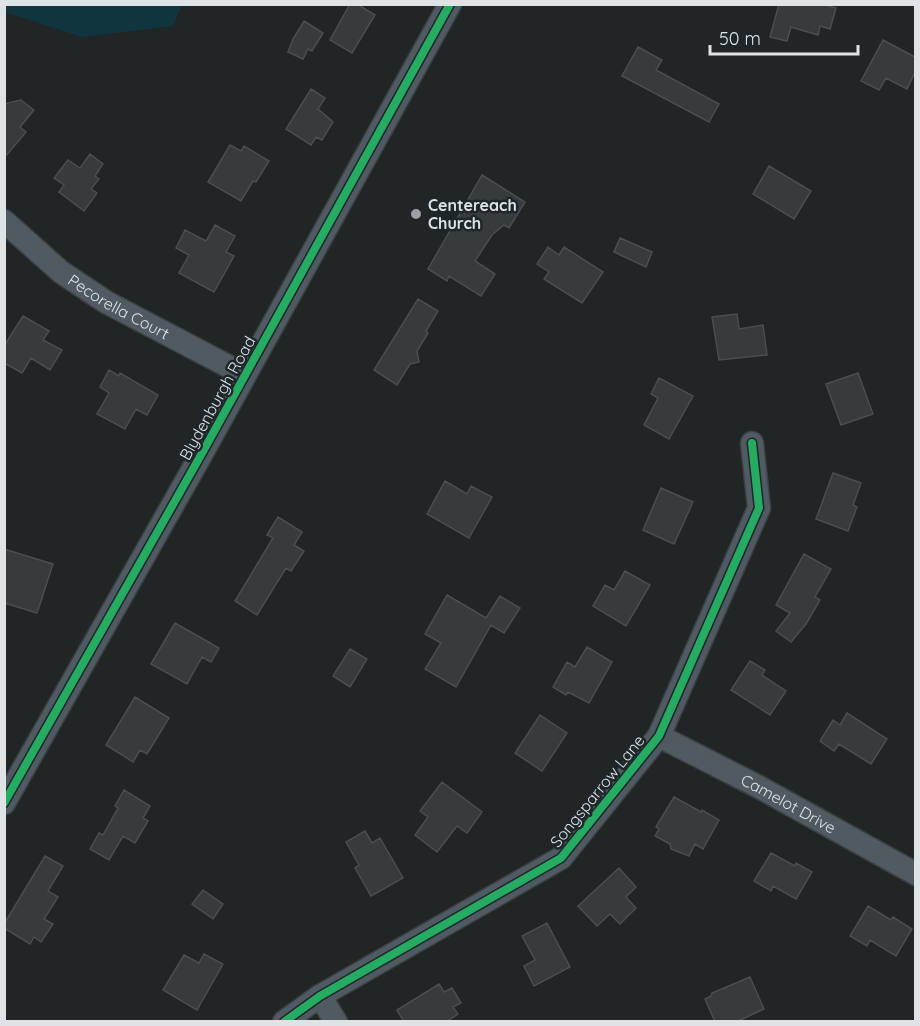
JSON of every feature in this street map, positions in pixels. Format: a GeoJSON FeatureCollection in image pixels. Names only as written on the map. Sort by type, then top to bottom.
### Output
{"type":"FeatureCollection","features":[{"type":"Feature","properties":{"kind":"street","name":"Blydenburgh Road"},"geometry":{"type":"LineString","coordinates":[[4,803],[245,375],[450,4]]}},
{"type":"Feature","properties":{"kind":"street","name":"Pecorella Court"},"geometry":{"type":"LineString","coordinates":[[4,221],[61,272],[106,302],[245,375]]}},
{"type":"Feature","properties":{"kind":"street","name":"Songsparrow Lane"},"geometry":{"type":"LineString","coordinates":[[284,1022],[320,996],[561,858],[660,736],[759,508],[752,442]]}},
{"type":"Feature","properties":{"kind":"street","name":"Camelot Drive"},"geometry":{"type":"LineString","coordinates":[[660,736],[759,787],[915,874]]}},
{"type":"Feature","properties":{"kind":"street"},"geometry":{"type":"LineString","coordinates":[[320,996],[336,1022]]}},
{"type":"Feature","properties":{"kind":"shaded area"},"geometry":{"type":"Polygon","coordinates":[[[5,4],[182,5],[173,26],[82,37],[5,12],[5,4]]]}},
{"type":"Feature","properties":{"kind":"building"},"geometry":{"type":"Polygon","coordinates":[[[350,4],[357,4],[375,15],[352,53],[330,40],[350,4]]]}},
{"type":"Feature","properties":{"kind":"building"},"geometry":{"type":"Polygon","coordinates":[[[779,4],[822,4],[836,8],[830,29],[820,26],[818,35],[791,27],[787,41],[770,37],[779,4]]]}},
{"type":"Feature","properties":{"kind":"building"},"geometry":{"type":"Polygon","coordinates":[[[304,21],[323,33],[312,51],[308,49],[303,59],[288,52],[304,21]]]}},
{"type":"Feature","properties":{"kind":"building"},"geometry":{"type":"Polygon","coordinates":[[[883,40],[915,57],[915,72],[907,89],[886,78],[879,90],[861,81],[883,40]]]}},
{"type":"Feature","properties":{"kind":"building"},"geometry":{"type":"Polygon","coordinates":[[[638,47],[662,60],[656,70],[719,104],[709,122],[622,76],[638,47]]]}},
{"type":"Feature","properties":{"kind":"building"},"geometry":{"type":"Polygon","coordinates":[[[311,89],[325,98],[318,109],[333,122],[322,140],[316,137],[311,145],[286,129],[311,89]]]}},
{"type":"Feature","properties":{"kind":"building"},"geometry":{"type":"Polygon","coordinates":[[[21,100],[34,110],[20,127],[26,132],[4,158],[4,104],[21,100]]]}},
{"type":"Feature","properties":{"kind":"building"},"geometry":{"type":"Polygon","coordinates":[[[230,145],[241,151],[244,146],[269,161],[241,201],[208,182],[230,145]]]}},
{"type":"Feature","properties":{"kind":"building"},"geometry":{"type":"Polygon","coordinates":[[[90,154],[103,164],[95,176],[99,179],[91,189],[97,193],[84,211],[59,192],[64,185],[54,178],[68,160],[80,168],[90,154]]]}},
{"type":"Feature","properties":{"kind":"building"},"geometry":{"type":"Polygon","coordinates":[[[769,166],[811,191],[794,219],[753,194],[769,166]]]}},
{"type":"Feature","properties":{"kind":"building"},"geometry":{"type":"Polygon","coordinates":[[[482,175],[525,202],[509,228],[504,225],[492,235],[475,261],[495,274],[481,296],[449,276],[447,281],[428,269],[482,175]]]}},
{"type":"Feature","properties":{"kind":"building"},"geometry":{"type":"Polygon","coordinates":[[[215,225],[235,236],[226,252],[234,256],[214,292],[179,273],[189,255],[176,248],[185,230],[206,241],[215,225]]]}},
{"type":"Feature","properties":{"kind":"building"},"geometry":{"type":"Polygon","coordinates":[[[620,238],[652,252],[646,267],[614,252],[620,238]]]}},
{"type":"Feature","properties":{"kind":"building"},"geometry":{"type":"Polygon","coordinates":[[[548,247],[559,255],[564,247],[603,272],[582,303],[544,279],[549,272],[537,264],[548,247]]]}},
{"type":"Feature","properties":{"kind":"building"},"geometry":{"type":"Polygon","coordinates":[[[418,299],[438,311],[417,351],[419,362],[410,364],[397,385],[374,370],[418,299]]]}},
{"type":"Feature","properties":{"kind":"building"},"geometry":{"type":"Polygon","coordinates":[[[737,314],[739,329],[763,325],[767,355],[719,360],[712,317],[737,314]]]}},
{"type":"Feature","properties":{"kind":"building"},"geometry":{"type":"Polygon","coordinates":[[[23,316],[49,331],[43,340],[62,350],[50,370],[31,358],[22,373],[4,363],[4,346],[23,316]]]}},
{"type":"Feature","properties":{"kind":"building"},"geometry":{"type":"Polygon","coordinates":[[[109,370],[119,376],[120,373],[158,395],[147,415],[136,409],[125,429],[97,414],[109,393],[100,387],[109,370]]]}},
{"type":"Feature","properties":{"kind":"building"},"geometry":{"type":"Polygon","coordinates":[[[858,373],[873,414],[841,425],[826,384],[858,373]]]}},
{"type":"Feature","properties":{"kind":"building"},"geometry":{"type":"Polygon","coordinates":[[[659,378],[693,396],[669,439],[644,425],[658,398],[651,394],[659,378]]]}},
{"type":"Feature","properties":{"kind":"building"},"geometry":{"type":"Polygon","coordinates":[[[833,473],[861,483],[853,505],[857,507],[848,531],[816,519],[833,473]]]}},
{"type":"Feature","properties":{"kind":"building"},"geometry":{"type":"Polygon","coordinates":[[[445,481],[467,494],[471,486],[492,497],[469,538],[427,514],[445,481]]]}},
{"type":"Feature","properties":{"kind":"building"},"geometry":{"type":"Polygon","coordinates":[[[661,488],[693,502],[674,544],[643,530],[661,488]]]}},
{"type":"Feature","properties":{"kind":"building"},"geometry":{"type":"Polygon","coordinates":[[[278,517],[302,532],[294,545],[304,551],[291,571],[286,568],[257,615],[235,601],[273,538],[267,535],[278,517]]]}},
{"type":"Feature","properties":{"kind":"building"},"geometry":{"type":"Polygon","coordinates":[[[4,549],[53,564],[37,613],[4,603],[4,549]]]}},
{"type":"Feature","properties":{"kind":"building"},"geometry":{"type":"Polygon","coordinates":[[[804,554],[831,569],[815,597],[820,600],[806,624],[791,642],[776,631],[790,613],[776,605],[804,554]]]}},
{"type":"Feature","properties":{"kind":"building"},"geometry":{"type":"Polygon","coordinates":[[[625,571],[650,585],[626,626],[593,606],[605,585],[614,590],[625,571]]]}},
{"type":"Feature","properties":{"kind":"building"},"geometry":{"type":"Polygon","coordinates":[[[447,595],[486,618],[500,596],[520,608],[504,633],[491,625],[456,687],[425,669],[441,643],[425,634],[447,595]]]}},
{"type":"Feature","properties":{"kind":"building"},"geometry":{"type":"Polygon","coordinates":[[[175,623],[219,648],[211,662],[202,657],[187,684],[151,664],[175,623]]]}},
{"type":"Feature","properties":{"kind":"building"},"geometry":{"type":"Polygon","coordinates":[[[587,647],[612,662],[589,703],[568,692],[566,695],[553,687],[567,662],[575,667],[587,647]]]}},
{"type":"Feature","properties":{"kind":"building"},"geometry":{"type":"Polygon","coordinates":[[[350,649],[367,659],[350,687],[333,676],[350,649]]]}},
{"type":"Feature","properties":{"kind":"building"},"geometry":{"type":"Polygon","coordinates":[[[750,661],[765,670],[762,675],[786,691],[770,715],[731,690],[750,661]]]}},
{"type":"Feature","properties":{"kind":"building"},"geometry":{"type":"Polygon","coordinates":[[[135,697],[169,718],[147,754],[140,750],[133,762],[106,745],[135,697]]]}},
{"type":"Feature","properties":{"kind":"building"},"geometry":{"type":"Polygon","coordinates":[[[847,713],[887,739],[871,764],[839,744],[834,751],[820,741],[833,720],[840,725],[847,713]]]}},
{"type":"Feature","properties":{"kind":"building"},"geometry":{"type":"Polygon","coordinates":[[[540,715],[567,733],[542,771],[515,753],[540,715]]]}},
{"type":"Feature","properties":{"kind":"building"},"geometry":{"type":"Polygon","coordinates":[[[442,782],[482,812],[467,833],[457,826],[437,852],[415,835],[428,817],[420,811],[442,782]]]}},
{"type":"Feature","properties":{"kind":"building"},"geometry":{"type":"Polygon","coordinates":[[[124,790],[150,806],[143,818],[148,821],[135,843],[123,836],[109,860],[90,849],[99,833],[103,835],[118,808],[115,806],[124,790]]]}},
{"type":"Feature","properties":{"kind":"building"},"geometry":{"type":"Polygon","coordinates":[[[674,797],[719,820],[703,849],[695,844],[689,856],[671,849],[670,844],[655,836],[659,829],[656,827],[674,797]]]}},
{"type":"Feature","properties":{"kind":"building"},"geometry":{"type":"Polygon","coordinates":[[[365,831],[372,843],[380,838],[403,878],[371,896],[355,868],[359,865],[346,842],[365,831]]]}},
{"type":"Feature","properties":{"kind":"building"},"geometry":{"type":"Polygon","coordinates":[[[771,853],[812,872],[796,899],[773,886],[771,891],[754,881],[771,853]]]}},
{"type":"Feature","properties":{"kind":"building"},"geometry":{"type":"Polygon","coordinates":[[[45,856],[63,866],[48,891],[58,897],[44,919],[53,924],[41,942],[34,937],[30,944],[4,928],[4,924],[45,856]]]}},
{"type":"Feature","properties":{"kind":"building"},"geometry":{"type":"Polygon","coordinates":[[[619,868],[636,887],[626,897],[636,908],[620,924],[610,914],[597,926],[578,906],[619,868]]]}},
{"type":"Feature","properties":{"kind":"building"},"geometry":{"type":"Polygon","coordinates":[[[203,890],[223,904],[213,919],[192,904],[203,890]]]}},
{"type":"Feature","properties":{"kind":"building"},"geometry":{"type":"Polygon","coordinates":[[[868,906],[891,920],[893,917],[912,929],[896,956],[870,940],[867,946],[850,936],[868,906]]]}},
{"type":"Feature","properties":{"kind":"building"},"geometry":{"type":"Polygon","coordinates":[[[547,923],[570,967],[534,986],[524,966],[535,960],[522,936],[547,923]]]}},
{"type":"Feature","properties":{"kind":"building"},"geometry":{"type":"Polygon","coordinates":[[[204,954],[223,964],[197,1010],[163,990],[184,955],[199,963],[204,954]]]}},
{"type":"Feature","properties":{"kind":"building"},"geometry":{"type":"Polygon","coordinates":[[[750,977],[764,1009],[736,1022],[715,1022],[705,999],[712,993],[750,977]]]}},
{"type":"Feature","properties":{"kind":"building"},"geometry":{"type":"Polygon","coordinates":[[[439,984],[444,992],[452,988],[461,1003],[453,1007],[458,1014],[446,1022],[404,1022],[397,1010],[439,984]]]}},
{"type":"Feature","properties":{"kind":"cycle path"},"geometry":{"type":"LineString","coordinates":[[4,803],[201,455],[450,4]]}},
{"type":"Feature","properties":{"kind":"cycle path"},"geometry":{"type":"LineString","coordinates":[[284,1022],[320,996],[561,858],[659,736],[759,508],[752,443]]}},
{"type":"Feature","properties":{"kind":"place","name":"Centereach Church"},"geometry":{"type":"Point","coordinates":[416,214]}}]}
